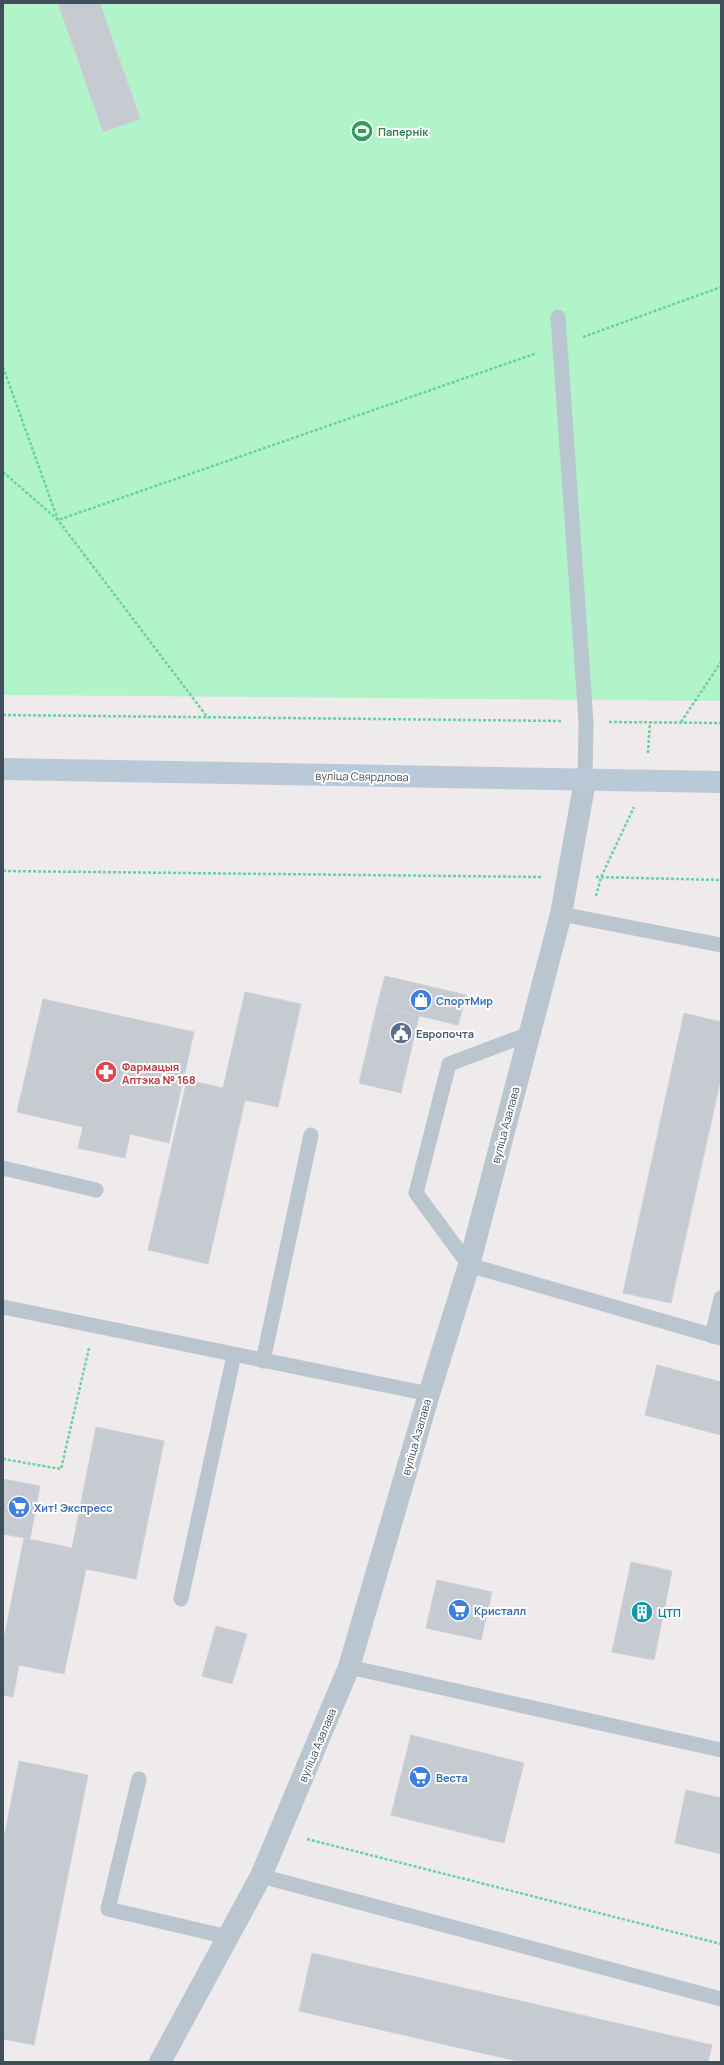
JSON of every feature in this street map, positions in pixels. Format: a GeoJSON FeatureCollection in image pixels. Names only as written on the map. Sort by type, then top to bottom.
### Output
{"type":"FeatureCollection","features":[{"type":"Feature","properties":{"kind":"main road","name":"вуліца Свярдлова"},"geometry":{"type":"LineString","coordinates":[[3,769],[585,781],[721,782]]}},
{"type":"Feature","properties":{"kind":"street","name":"вуліца Азалава"},"geometry":{"type":"LineString","coordinates":[[160,2062],[261,1876],[349,1668],[429,1394],[469,1265],[561,914],[585,781]]}},
{"type":"Feature","properties":{"kind":"lane"},"geometry":{"type":"LineString","coordinates":[[558,318],[586,722],[585,781]]}},
{"type":"Feature","properties":{"kind":"lane"},"geometry":{"type":"LineString","coordinates":[[561,914],[721,945]]}},
{"type":"Feature","properties":{"kind":"lane"},"geometry":{"type":"LineString","coordinates":[[529,1034],[449,1064],[416,1193],[469,1265],[716,1337],[721,1298]]}},
{"type":"Feature","properties":{"kind":"lane"},"geometry":{"type":"LineString","coordinates":[[263,1361],[311,1135]]}},
{"type":"Feature","properties":{"kind":"lane"},"geometry":{"type":"LineString","coordinates":[[3,1168],[96,1190]]}},
{"type":"Feature","properties":{"kind":"lane"},"geometry":{"type":"LineString","coordinates":[[3,1307],[429,1394]]}},
{"type":"Feature","properties":{"kind":"lane"},"geometry":{"type":"LineString","coordinates":[[181,1599],[234,1355]]}},
{"type":"Feature","properties":{"kind":"lane"},"geometry":{"type":"LineString","coordinates":[[349,1668],[721,1750]]}},
{"type":"Feature","properties":{"kind":"lane"},"geometry":{"type":"LineString","coordinates":[[139,1779],[108,1909],[228,1937]]}},
{"type":"Feature","properties":{"kind":"lane"},"geometry":{"type":"LineString","coordinates":[[261,1876],[721,1999]]}},
{"type":"Feature","properties":{"kind":"path"},"geometry":{"type":"LineString","coordinates":[[58,520],[561,345],[721,287]]}},
{"type":"Feature","properties":{"kind":"path"},"geometry":{"type":"LineString","coordinates":[[3,366],[58,520]]}},
{"type":"Feature","properties":{"kind":"path"},"geometry":{"type":"LineString","coordinates":[[3,472],[58,520],[208,718]]}},
{"type":"Feature","properties":{"kind":"path"},"geometry":{"type":"LineString","coordinates":[[680,723],[721,662]]}},
{"type":"Feature","properties":{"kind":"path"},"geometry":{"type":"LineString","coordinates":[[3,716],[721,723]]}},
{"type":"Feature","properties":{"kind":"path"},"geometry":{"type":"LineString","coordinates":[[3,871],[721,880]]}},
{"type":"Feature","properties":{"kind":"path"},"geometry":{"type":"LineString","coordinates":[[3,1459],[61,1469],[94,1326]]}},
{"type":"Feature","properties":{"kind":"path"},"geometry":{"type":"LineString","coordinates":[[307,1839],[721,1944]]}},
{"type":"Feature","properties":{"kind":"green space"},"geometry":{"type":"Polygon","coordinates":[[[3,3],[721,3],[721,701],[3,695],[3,3]]]}},
{"type":"Feature","properties":{"kind":"building"},"geometry":{"type":"Polygon","coordinates":[[[58,3],[100,3],[140,119],[103,132],[58,3]]]}},
{"type":"Feature","properties":{"kind":"building","name":"СпортМир"},"geometry":{"type":"Polygon","coordinates":[[[385,976],[466,995],[458,1025],[377,1006],[385,976]]]}},
{"type":"Feature","properties":{"kind":"building"},"geometry":{"type":"Polygon","coordinates":[[[245,992],[301,1004],[278,1107],[245,1100],[208,1264],[148,1250],[187,1080],[223,1088],[245,992]]]}},
{"type":"Feature","properties":{"kind":"building","name":"Фармацыя Аптэка № 168"},"geometry":{"type":"Polygon","coordinates":[[[43,999],[194,1032],[169,1143],[130,1134],[125,1158],[78,1148],[83,1127],[17,1112],[43,999]]]}},
{"type":"Feature","properties":{"kind":"building"},"geometry":{"type":"Polygon","coordinates":[[[377,1006],[419,1016],[401,1093],[359,1083],[377,1006]]]}},
{"type":"Feature","properties":{"kind":"building"},"geometry":{"type":"Polygon","coordinates":[[[684,1013],[721,1022],[721,1078],[671,1303],[623,1293],[684,1013]]]}},
{"type":"Feature","properties":{"kind":"building"},"geometry":{"type":"Polygon","coordinates":[[[657,1365],[721,1382],[721,1435],[645,1415],[657,1365]]]}},
{"type":"Feature","properties":{"kind":"building"},"geometry":{"type":"Polygon","coordinates":[[[96,1427],[164,1441],[136,1579],[86,1569],[64,1674],[3,1662],[3,1643],[24,1538],[72,1548],[96,1427]]]}},
{"type":"Feature","properties":{"kind":"building","name":"Хит! Экспресс"},"geometry":{"type":"Polygon","coordinates":[[[3,1479],[40,1486],[30,1539],[3,1534],[3,1479]]]}},
{"type":"Feature","properties":{"kind":"building","name":"ЦТП"},"geometry":{"type":"Polygon","coordinates":[[[631,1562],[672,1571],[654,1660],[612,1652],[631,1562]]]}},
{"type":"Feature","properties":{"kind":"building","name":"Кристалл"},"geometry":{"type":"Polygon","coordinates":[[[437,1580],[492,1592],[481,1640],[426,1628],[437,1580]]]}},
{"type":"Feature","properties":{"kind":"building"},"geometry":{"type":"Polygon","coordinates":[[[216,1626],[247,1634],[232,1684],[202,1676],[216,1626]]]}},
{"type":"Feature","properties":{"kind":"building"},"geometry":{"type":"Polygon","coordinates":[[[3,1662],[19,1665],[13,1697],[3,1695],[3,1662]]]}},
{"type":"Feature","properties":{"kind":"building"},"geometry":{"type":"Polygon","coordinates":[[[411,1735],[524,1763],[504,1843],[391,1815],[411,1735]]]}},
{"type":"Feature","properties":{"kind":"building"},"geometry":{"type":"Polygon","coordinates":[[[19,1761],[88,1775],[34,2045],[3,2039],[3,1843],[19,1761]]]}},
{"type":"Feature","properties":{"kind":"building"},"geometry":{"type":"Polygon","coordinates":[[[686,1790],[721,1798],[721,1854],[675,1843],[686,1790]]]}},
{"type":"Feature","properties":{"kind":"building"},"geometry":{"type":"Polygon","coordinates":[[[312,1953],[712,2045],[708,2062],[521,2062],[299,2011],[312,1953]]]}},
{"type":"Feature","properties":{"kind":"place","name":"Папернік"},"geometry":{"type":"Point","coordinates":[362,131]}},
{"type":"Feature","properties":{"kind":"place","name":"СпортМир"},"geometry":{"type":"Point","coordinates":[421,1000]}},
{"type":"Feature","properties":{"kind":"place","name":"Европочта"},"geometry":{"type":"Point","coordinates":[401,1033]}},
{"type":"Feature","properties":{"kind":"place","name":"Фармацыя Аптэка № 168"},"geometry":{"type":"Point","coordinates":[106,1072]}},
{"type":"Feature","properties":{"kind":"place","name":"Хит! Экспресс"},"geometry":{"type":"Point","coordinates":[19,1507]}},
{"type":"Feature","properties":{"kind":"place","name":"Кристалл"},"geometry":{"type":"Point","coordinates":[459,1610]}},
{"type":"Feature","properties":{"kind":"place","name":"ЦТП"},"geometry":{"type":"Point","coordinates":[642,1612]}},
{"type":"Feature","properties":{"kind":"place","name":"Веста"},"geometry":{"type":"Point","coordinates":[420,1777]}}]}
